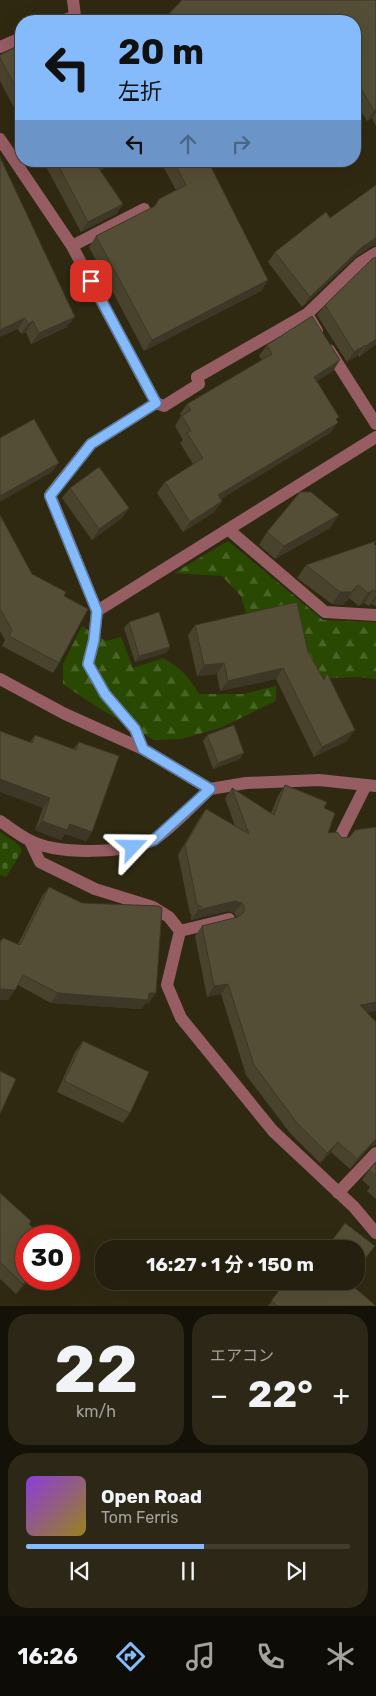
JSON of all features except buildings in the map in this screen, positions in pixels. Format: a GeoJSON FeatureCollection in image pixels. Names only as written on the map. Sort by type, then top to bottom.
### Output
{"type":"FeatureCollection","features":[{"type":"Feature","properties":{"kind":"street"},"geometry":{"type":"LineString","coordinates":[[73,0],[75,15]]}},
{"type":"Feature","properties":{"kind":"street"},"geometry":{"type":"LineString","coordinates":[[0,47],[15,41]]}},
{"type":"Feature","properties":{"kind":"street"},"geometry":{"type":"LineString","coordinates":[[0,139],[15,161]]}},
{"type":"Feature","properties":{"kind":"street"},"geometry":{"type":"LineString","coordinates":[[19,167],[72,246],[156,403],[164,406],[199,384],[197,376],[307,314],[360,263],[376,253]]}},
{"type":"Feature","properties":{"kind":"street"},"geometry":{"type":"LineString","coordinates":[[72,246],[144,209]]}},
{"type":"Feature","properties":{"kind":"street"},"geometry":{"type":"LineString","coordinates":[[307,314],[376,424]]}},
{"type":"Feature","properties":{"kind":"street"},"geometry":{"type":"LineString","coordinates":[[143,749],[135,729],[105,694],[88,664],[94,640],[97,611],[50,496],[91,444],[156,403]]}},
{"type":"Feature","properties":{"kind":"street"},"geometry":{"type":"LineString","coordinates":[[97,611],[376,437]]}},
{"type":"Feature","properties":{"kind":"street"},"geometry":{"type":"LineString","coordinates":[[229,530],[325,612],[376,615]]}},
{"type":"Feature","properties":{"kind":"street"},"geometry":{"type":"LineString","coordinates":[[0,679],[65,714],[143,749],[210,789]]}},
{"type":"Feature","properties":{"kind":"street"},"geometry":{"type":"LineString","coordinates":[[0,821],[30,841],[70,850],[103,851],[133,847],[154,840],[210,789],[246,783],[319,780],[371,786],[338,841]]}},
{"type":"Feature","properties":{"kind":"street"},"geometry":{"type":"LineString","coordinates":[[30,841],[40,862],[95,889],[153,907],[169,917],[180,931]]}},
{"type":"Feature","properties":{"kind":"street"},"geometry":{"type":"LineString","coordinates":[[180,931],[229,919]]}},
{"type":"Feature","properties":{"kind":"street"},"geometry":{"type":"LineString","coordinates":[[180,931],[167,985],[181,1018],[274,1131],[376,1232]]}},
{"type":"Feature","properties":{"kind":"street"},"geometry":{"type":"LineString","coordinates":[[338,1193],[376,1153]]}},
{"type":"Feature","properties":{"kind":"green space"},"geometry":{"type":"Polygon","coordinates":[[[228,541],[323,620],[376,622],[376,679],[359,677],[290,680],[246,613],[241,596],[222,576],[174,573],[228,541]]]}},
{"type":"Feature","properties":{"kind":"green space"},"geometry":{"type":"Polygon","coordinates":[[[82,626],[106,641],[121,637],[133,668],[163,658],[184,673],[199,694],[244,694],[276,686],[276,701],[220,728],[181,739],[154,740],[97,707],[63,684],[63,664],[82,626]]]}},
{"type":"Feature","properties":{"kind":"green space"},"geometry":{"type":"Polygon","coordinates":[[[0,832],[18,844],[22,851],[6,877],[0,875],[0,832]]]}},
{"type":"Feature","properties":{"kind":"route"},"geometry":{"type":"LineString","coordinates":[[91,281],[156,403],[91,444],[50,496],[97,611],[94,640],[88,664],[105,694],[135,729],[143,749],[210,789],[154,840],[133,847]]}}]}
